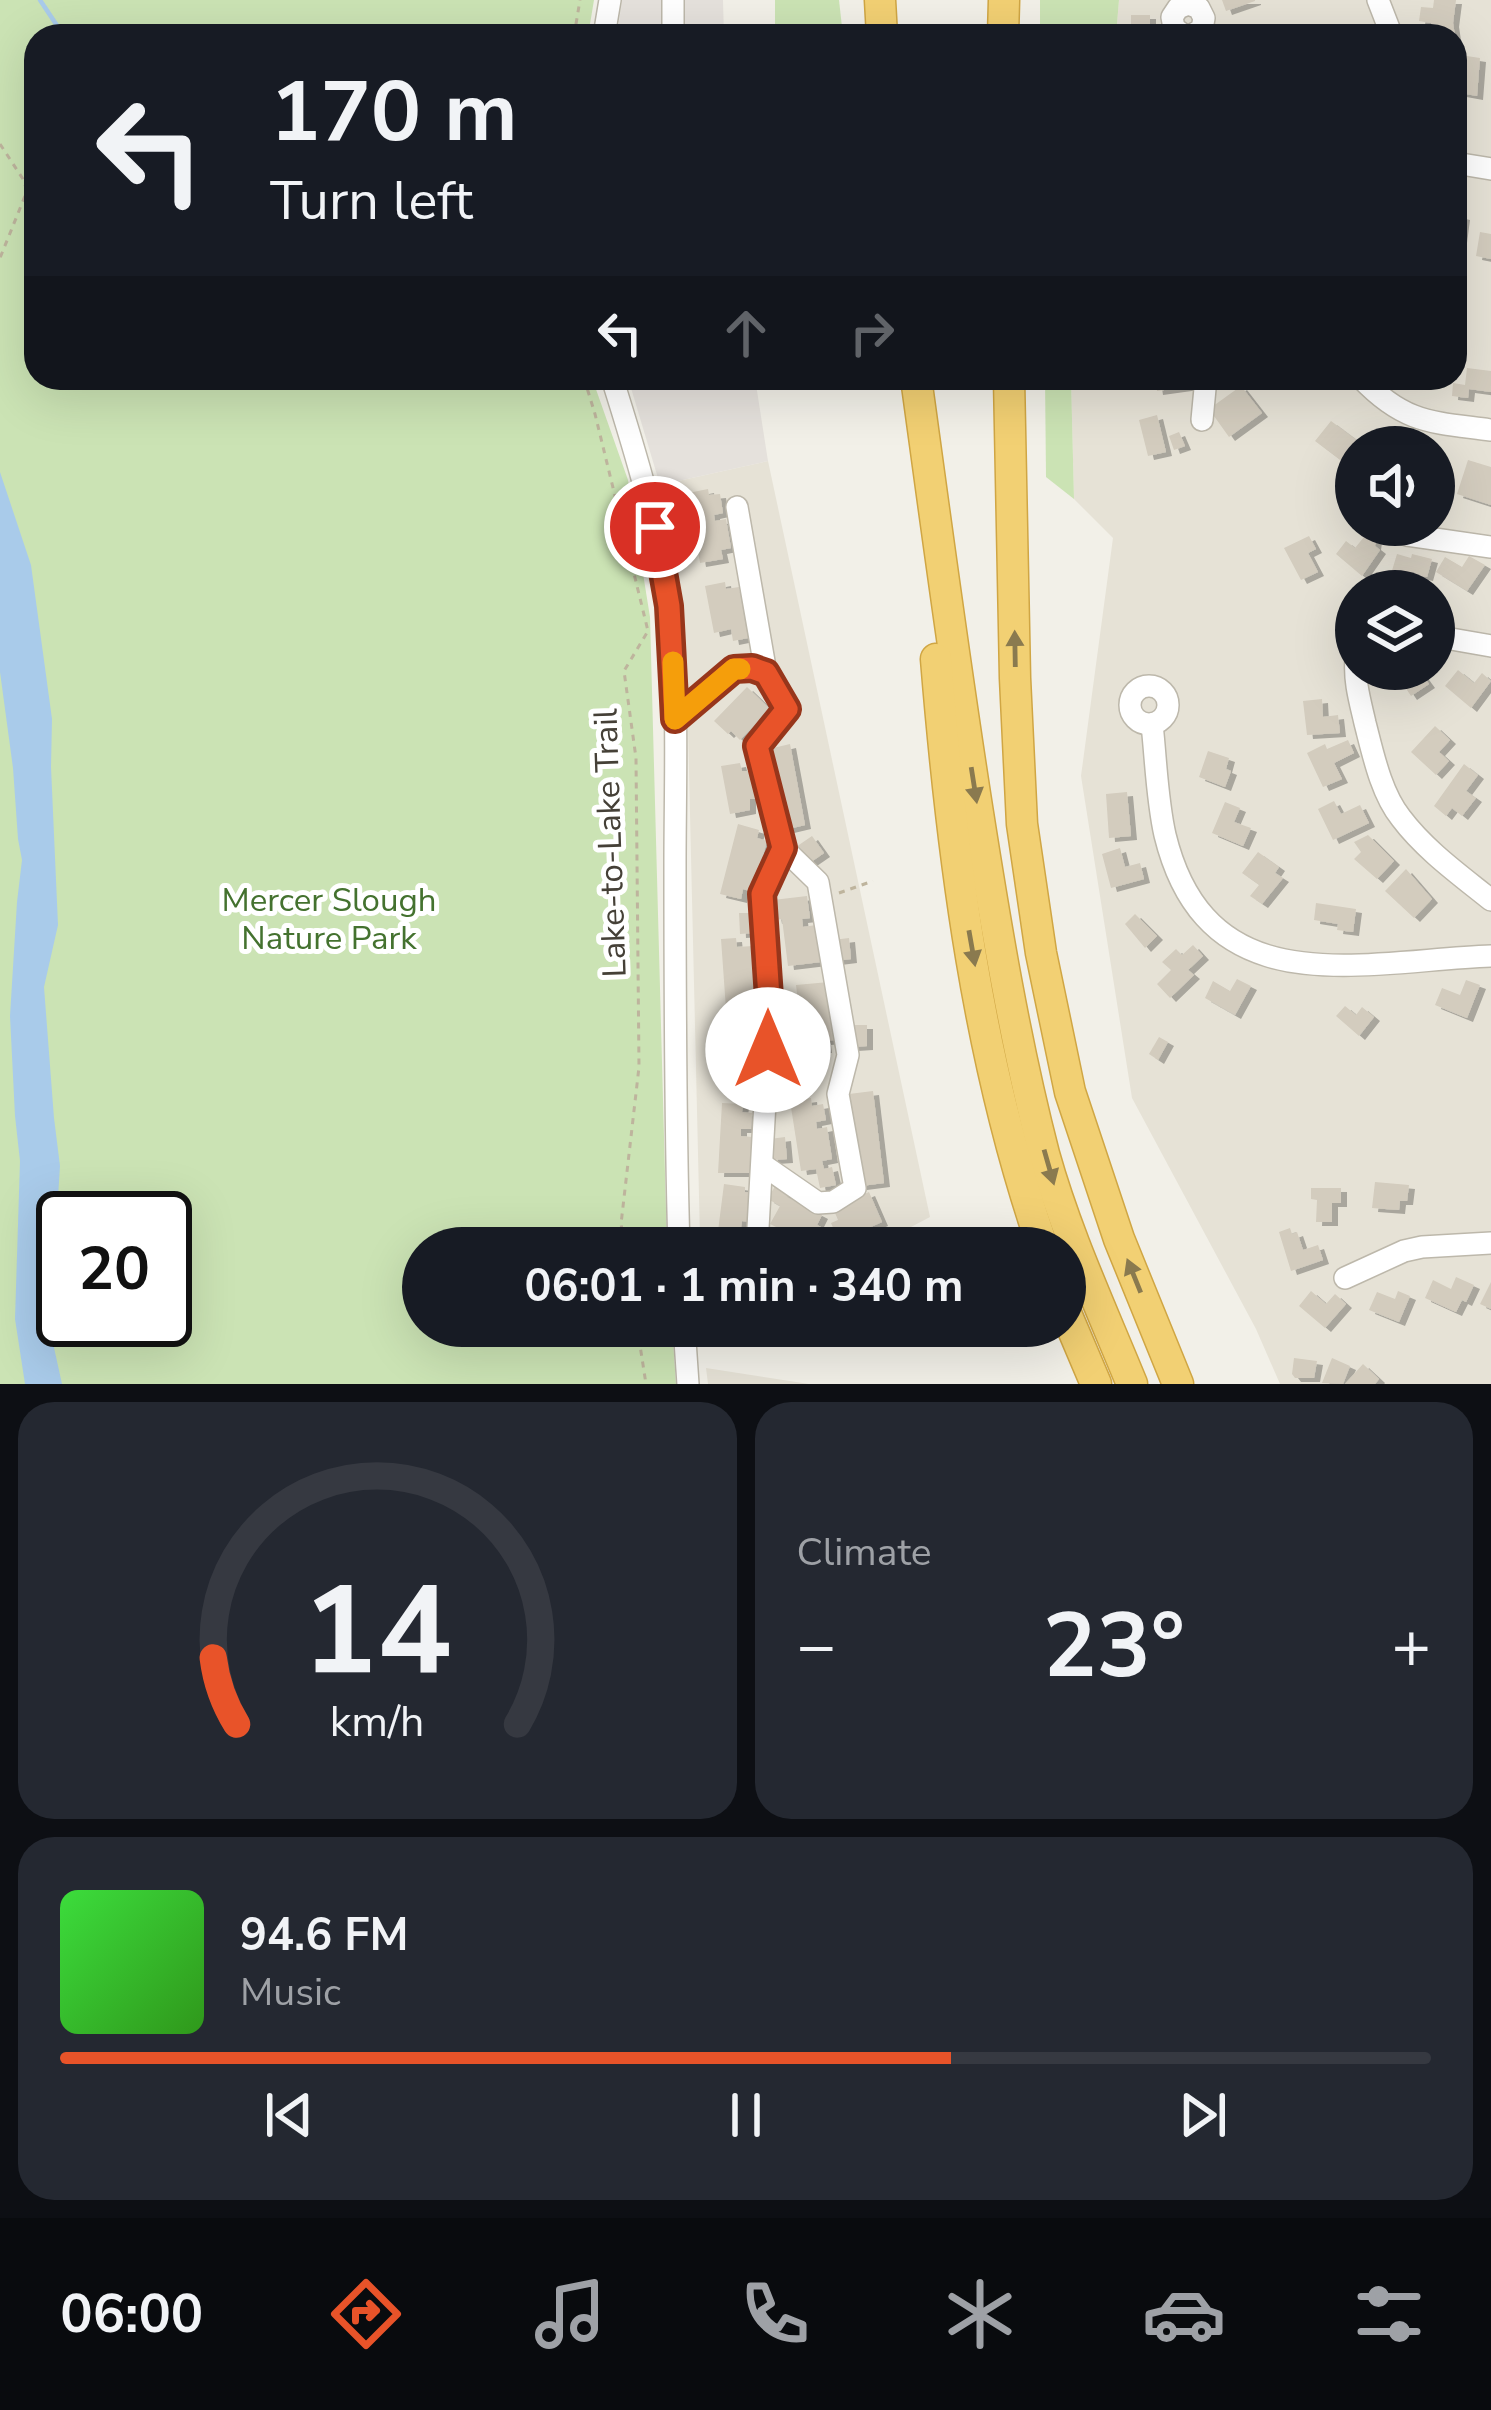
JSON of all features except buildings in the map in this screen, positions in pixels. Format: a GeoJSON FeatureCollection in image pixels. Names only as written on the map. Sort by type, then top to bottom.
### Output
{"type":"FeatureCollection","features":[{"type":"Feature","properties":{"kind":"highway"},"geometry":{"type":"LineString","coordinates":[[916,390],[946,784],[957,862],[989,1052],[1019,1180],[1036,1227]]}},
{"type":"Feature","properties":{"kind":"highway"},"geometry":{"type":"LineString","coordinates":[[917,390],[957,680],[1018,1042],[1069,1234],[1132,1384]]}},
{"type":"Feature","properties":{"kind":"highway"},"geometry":{"type":"LineString","coordinates":[[1009,390],[1022,824],[1041,952],[1070,1092],[1119,1239],[1178,1384]]}},
{"type":"Feature","properties":{"kind":"highway"},"geometry":{"type":"LineString","coordinates":[[1080,1347],[1096,1384]]}},
{"type":"Feature","properties":{"kind":"street"},"geometry":{"type":"LineString","coordinates":[[616,390],[660,550],[671,631],[678,1227]]}},
{"type":"Feature","properties":{"kind":"street"},"geometry":{"type":"LineString","coordinates":[[1202,420],[1205,390]]}},
{"type":"Feature","properties":{"kind":"street"},"geometry":{"type":"LineString","coordinates":[[1373,390],[1408,416],[1491,430]]}},
{"type":"Feature","properties":{"kind":"street"},"geometry":{"type":"LineString","coordinates":[[737,507],[766,673],[787,709],[757,746],[783,848],[818,882],[848,1055],[838,1094],[855,1188],[832,1202],[818,1203],[763,1165]]}},
{"type":"Feature","properties":{"kind":"street"},"geometry":{"type":"LineString","coordinates":[[1455,542],[1491,548]]}},
{"type":"Feature","properties":{"kind":"street"},"geometry":{"type":"LineString","coordinates":[[1455,640],[1491,646]]}},
{"type":"Feature","properties":{"kind":"street"},"geometry":{"type":"LineString","coordinates":[[675,719],[734,669],[766,673]]}},
{"type":"Feature","properties":{"kind":"street"},"geometry":{"type":"LineString","coordinates":[[1357,690],[1383,782],[1398,815],[1423,843],[1491,900]]}},
{"type":"Feature","properties":{"kind":"street"},"geometry":{"type":"LineString","coordinates":[[1152,724],[1160,805],[1174,863],[1189,893],[1222,936],[1283,962],[1304,965],[1491,956]]}},
{"type":"Feature","properties":{"kind":"street"},"geometry":{"type":"LineString","coordinates":[[758,1227],[770,1012],[762,894],[783,848]]}},
{"type":"Feature","properties":{"kind":"street"},"geometry":{"type":"LineString","coordinates":[[1345,1279],[1404,1251],[1491,1243]]}},
{"type":"Feature","properties":{"kind":"street"},"geometry":{"type":"LineString","coordinates":[[685,1347],[688,1384]]}},
{"type":"Feature","properties":{"kind":"path"},"geometry":{"type":"LineString","coordinates":[[0,144],[24,182]]}},
{"type":"Feature","properties":{"kind":"path"},"geometry":{"type":"LineString","coordinates":[[0,258],[24,198]]}},
{"type":"Feature","properties":{"kind":"path","name":"Lake-to-Lake Trail"},"geometry":{"type":"LineString","coordinates":[[588,390],[648,631],[624,670],[636,758],[639,1067],[622,1227]]}},
{"type":"Feature","properties":{"kind":"path"},"geometry":{"type":"LineString","coordinates":[[821,900],[873,881]]}},
{"type":"Feature","properties":{"kind":"path"},"geometry":{"type":"LineString","coordinates":[[640,1347],[646,1384]]}},
{"type":"Feature","properties":{"kind":"shaded area"},"geometry":{"type":"Polygon","coordinates":[[[622,0],[723,0],[724,24],[619,24],[622,0]]]}},
{"type":"Feature","properties":{"kind":"shaded area"},"geometry":{"type":"Polygon","coordinates":[[[1119,0],[1491,0],[1491,1384],[1280,1384],[1256,1329],[1132,1098],[1081,776],[1113,538],[1074,499],[1071,390],[1467,390],[1467,24],[1117,24],[1119,0]]]}},
{"type":"Feature","properties":{"kind":"shaded area"},"geometry":{"type":"Polygon","coordinates":[[[632,390],[757,390],[768,461],[660,485],[632,390]]]}},
{"type":"Feature","properties":{"kind":"shaded area"},"geometry":{"type":"Polygon","coordinates":[[[768,461],[930,1217],[911,1227],[700,1227],[687,686],[660,485],[768,461]]]}},
{"type":"Feature","properties":{"kind":"shaded area"},"geometry":{"type":"Polygon","coordinates":[[[706,1368],[809,1384],[708,1384],[706,1368]]]}},
{"type":"Feature","properties":{"kind":"green space","name":"Mercer Slough Nature Park"},"geometry":{"type":"Polygon","coordinates":[[[0,0],[594,0],[590,24],[24,24],[24,390],[596,390],[628,480],[650,617],[666,1227],[402,1227],[402,1347],[673,1347],[676,1384],[0,1384],[0,0]]]}},
{"type":"Feature","properties":{"kind":"green space"},"geometry":{"type":"Polygon","coordinates":[[[775,0],[839,0],[842,24],[775,24],[775,0]]]}},
{"type":"Feature","properties":{"kind":"green space"},"geometry":{"type":"Polygon","coordinates":[[[1040,0],[1119,0],[1117,24],[1040,24],[1040,0]]]}},
{"type":"Feature","properties":{"kind":"green space"},"geometry":{"type":"Polygon","coordinates":[[[1045,390],[1071,390],[1074,499],[1046,477],[1045,390]]]}},
{"type":"Feature","properties":{"kind":"water"},"geometry":{"type":"Polygon","coordinates":[[[0,472],[31,565],[52,719],[58,925],[44,987],[60,1166],[58,1191],[36,1191],[36,1347],[54,1347],[62,1384],[25,1384],[15,1319],[20,1161],[10,1016],[22,860],[0,672],[0,472]]]}},
{"type":"Feature","properties":{"kind":"waterway"},"geometry":{"type":"LineString","coordinates":[[40,0],[56,24]]}},
{"type":"Feature","properties":{"kind":"slow traffic"},"geometry":{"type":"LineString","coordinates":[[673,662],[675,719],[734,669],[740,669]]}},
{"type":"Feature","properties":{"kind":"route"},"geometry":{"type":"LineString","coordinates":[[655,527],[669,606],[675,719],[734,669],[766,673],[787,709],[757,746],[783,848],[762,894],[768,1050]]}}]}
